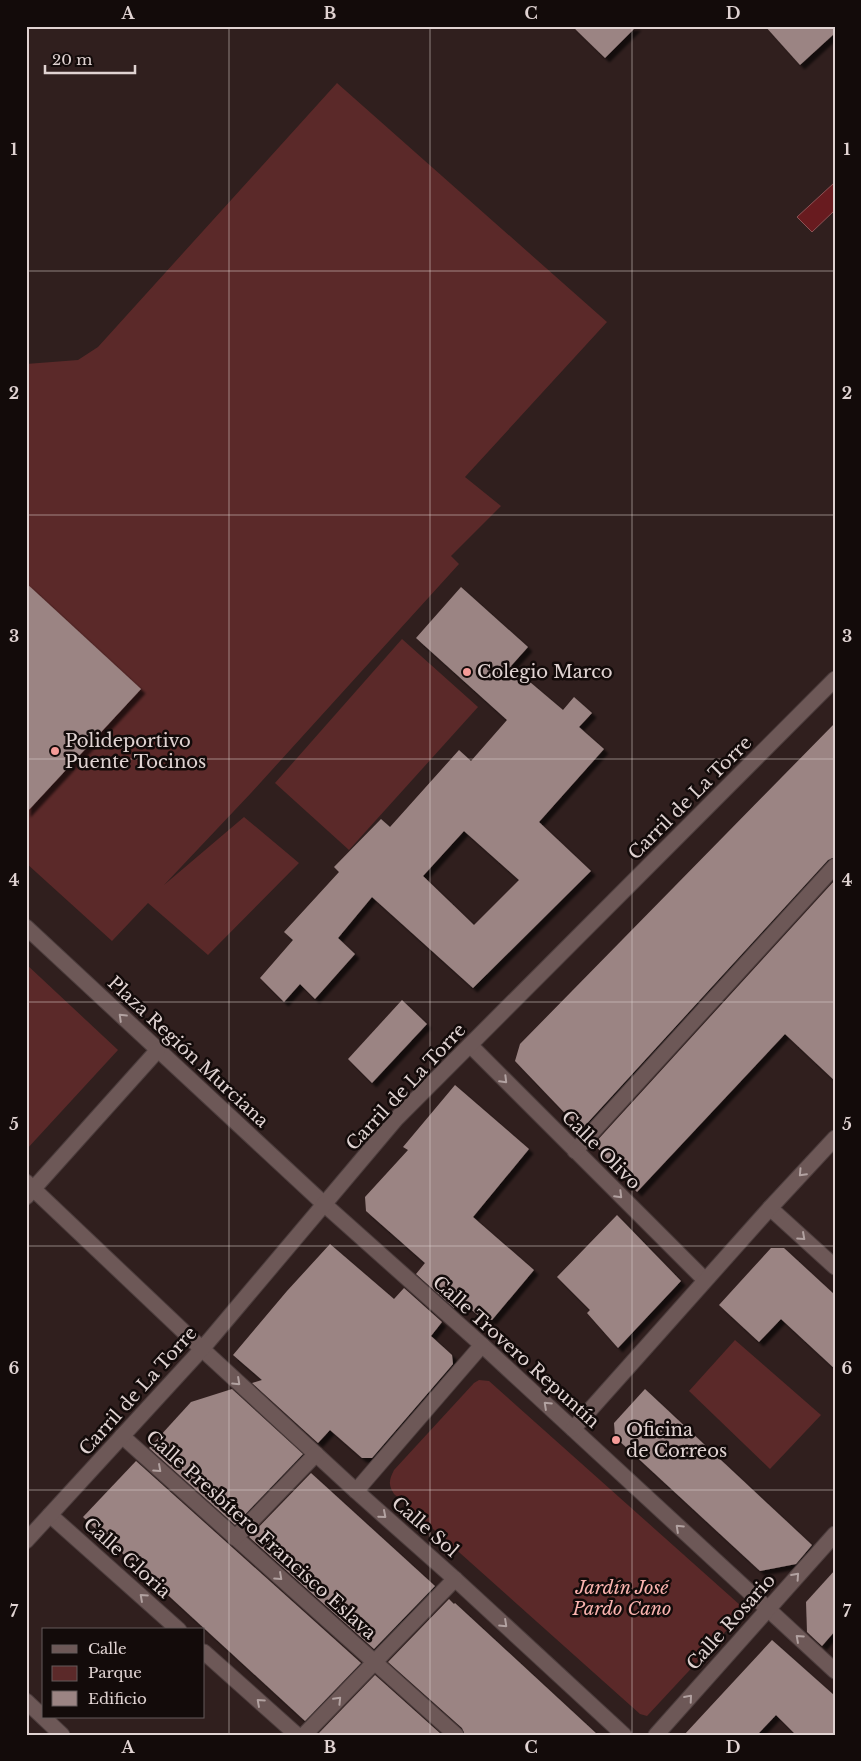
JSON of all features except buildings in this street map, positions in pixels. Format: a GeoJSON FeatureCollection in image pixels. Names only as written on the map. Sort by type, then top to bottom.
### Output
{"type":"FeatureCollection","features":[{"type":"Feature","properties":{"kind":"street","name":"Carril de La Torre"},"geometry":{"type":"LineString","coordinates":[[26,1541],[202,1349],[396,1119],[832,688]]}},
{"type":"Feature","properties":{"kind":"street"},"geometry":{"type":"LineString","coordinates":[[575,1151],[835,866]]}},
{"type":"Feature","properties":{"kind":"street","name":"Plaza Región Murciana"},"geometry":{"type":"LineString","coordinates":[[26,927],[157,1051],[324,1204]]}},
{"type":"Feature","properties":{"kind":"street","name":"Calle Olivo"},"geometry":{"type":"LineString","coordinates":[[470,1045],[705,1280]]}},
{"type":"Feature","properties":{"kind":"street"},"geometry":{"type":"LineString","coordinates":[[157,1051],[29,1189],[202,1349]]}},
{"type":"Feature","properties":{"kind":"street"},"geometry":{"type":"LineString","coordinates":[[573,1429],[705,1280],[835,1138]]}},
{"type":"Feature","properties":{"kind":"street","name":"Calle Trovero Repuntín"},"geometry":{"type":"LineString","coordinates":[[324,1204],[482,1345],[835,1671]]}},
{"type":"Feature","properties":{"kind":"street"},"geometry":{"type":"LineString","coordinates":[[770,1208],[835,1267]]}},
{"type":"Feature","properties":{"kind":"street"},"geometry":{"type":"LineString","coordinates":[[356,1491],[482,1345]]}},
{"type":"Feature","properties":{"kind":"street","name":"Calle Sol"},"geometry":{"type":"LineString","coordinates":[[202,1349],[624,1735]]}},
{"type":"Feature","properties":{"kind":"street","name":"Calle Presbítero Francisco Eslava"},"geometry":{"type":"LineString","coordinates":[[122,1436],[456,1735]]}},
{"type":"Feature","properties":{"kind":"street"},"geometry":{"type":"LineString","coordinates":[[235,1538],[316,1454]]}},
{"type":"Feature","properties":{"kind":"street","name":"Calle Gloria"},"geometry":{"type":"LineString","coordinates":[[50,1515],[177,1628]]}},
{"type":"Feature","properties":{"kind":"street","name":"Calle Rosario"},"geometry":{"type":"LineString","coordinates":[[656,1735],[835,1534]]}},
{"type":"Feature","properties":{"kind":"street"},"geometry":{"type":"LineString","coordinates":[[304,1735],[455,1579]]}},
{"type":"Feature","properties":{"kind":"street"},"geometry":{"type":"LineString","coordinates":[[205,1653],[297,1735]]}},
{"type":"Feature","properties":{"kind":"street"},"geometry":{"type":"LineString","coordinates":[[26,1701],[42,1716]]}},
{"type":"Feature","properties":{"kind":"street"},"geometry":{"type":"LineString","coordinates":[[44,1718],[62,1735]]}},
{"type":"Feature","properties":{"kind":"green space"},"geometry":{"type":"Polygon","coordinates":[[[337,83],[607,322],[465,477],[501,506],[451,556],[459,564],[251,793],[164,885],[244,817],[299,863],[208,955],[148,903],[112,941],[26,863],[26,364],[78,360],[98,347],[337,83]]]}},
{"type":"Feature","properties":{"kind":"green space"},"geometry":{"type":"Polygon","coordinates":[[[402,639],[478,707],[349,850],[275,783],[402,639]]]}},
{"type":"Feature","properties":{"kind":"green space"},"geometry":{"type":"Polygon","coordinates":[[[26,964],[118,1050],[26,1150],[26,964]]]}},
{"type":"Feature","properties":{"kind":"green space"},"geometry":{"type":"Polygon","coordinates":[[[735,1340],[821,1415],[770,1469],[689,1391],[735,1340]]]}},
{"type":"Feature","properties":{"kind":"green space","name":"Jardín José Pardo Cano"},"geometry":{"type":"Polygon","coordinates":[[[479,1380],[489,1381],[740,1605],[742,1611],[740,1616],[647,1716],[640,1714],[392,1491],[390,1482],[394,1470],[474,1383],[479,1380]]]}},
{"type":"Feature","properties":{"kind":"shaded area"},"geometry":{"type":"Polygon","coordinates":[[[834,183],[835,210],[812,232],[797,217],[834,183]]]}},
{"type":"Feature","properties":{"kind":"place","name":"Colegio Marco"},"geometry":{"type":"Point","coordinates":[467,672]}},
{"type":"Feature","properties":{"kind":"place","name":"Polideportivo Puente Tocinos"},"geometry":{"type":"Point","coordinates":[55,751]}},
{"type":"Feature","properties":{"kind":"place","name":"Oficina de Correos"},"geometry":{"type":"Point","coordinates":[616,1440]}}]}
